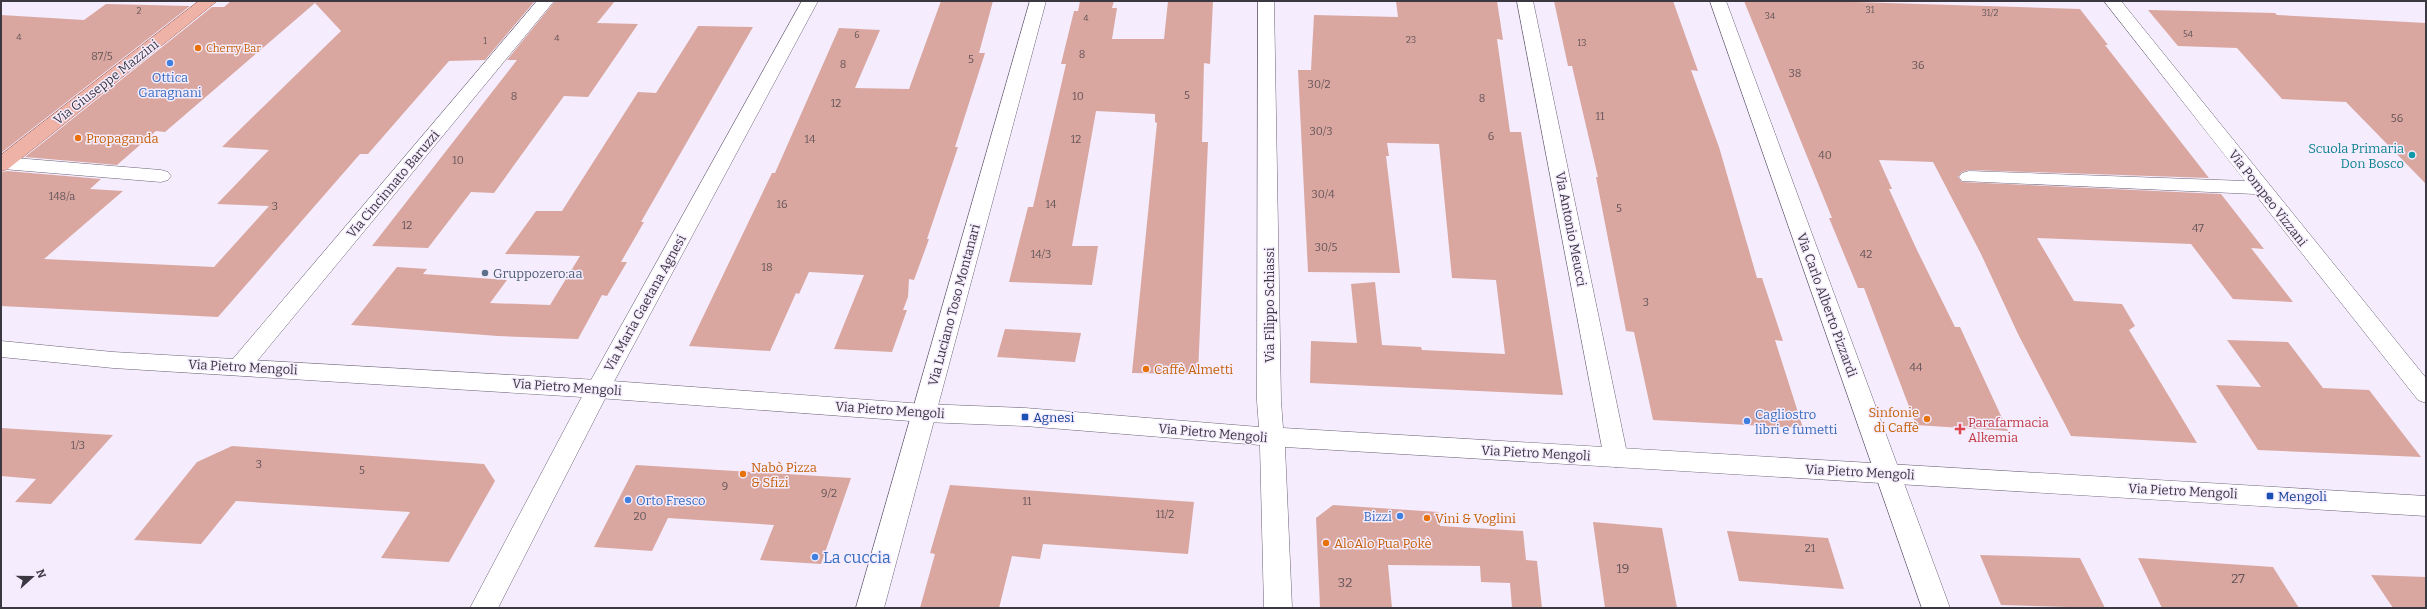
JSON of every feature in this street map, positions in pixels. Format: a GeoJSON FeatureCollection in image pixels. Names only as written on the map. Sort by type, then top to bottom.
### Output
{"type":"FeatureCollection","features":[{"type":"Feature","properties":{"kind":"main road","name":"Via Giuseppe Mazzini"},"geometry":{"type":"LineString","coordinates":[[2,164],[209,1]]}},
{"type":"Feature","properties":{"kind":"street","name":"Via Cincinnato Baruzzi"},"geometry":{"type":"LineString","coordinates":[[240,366],[546,1]]}},
{"type":"Feature","properties":{"kind":"street","name":"Via Maria Gaetana Agnesi"},"geometry":{"type":"LineString","coordinates":[[484,608],[598,389],[810,1]]}},
{"type":"Feature","properties":{"kind":"street","name":"Via Luciano Toso Montanari"},"geometry":{"type":"LineString","coordinates":[[870,608],[1038,1]]}},
{"type":"Feature","properties":{"kind":"street","name":"Via Filippo Schiassi"},"geometry":{"type":"LineString","coordinates":[[1266,1],[1269,401],[1273,437],[1278,608]]}},
{"type":"Feature","properties":{"kind":"street","name":"Via Antonio Meucci"},"geometry":{"type":"LineString","coordinates":[[1526,1],[1616,458]]}},
{"type":"Feature","properties":{"kind":"street","name":"Via Carlo Alberto Pizzardi"},"geometry":{"type":"LineString","coordinates":[[1718,1],[1936,608]]}},
{"type":"Feature","properties":{"kind":"street","name":"Via Pompeo Vizzani"},"geometry":{"type":"LineString","coordinates":[[2112,1],[2426,394]]}},
{"type":"Feature","properties":{"kind":"street","name":"Via Giuseppe Mazzini"},"geometry":{"type":"LineString","coordinates":[[2,164],[161,176]]}},
{"type":"Feature","properties":{"kind":"street"},"geometry":{"type":"LineString","coordinates":[[1969,176],[2260,188]]}},
{"type":"Feature","properties":{"kind":"street","name":"Via Pietro Mengoli"},"geometry":{"type":"LineString","coordinates":[[1,349],[113,360],[240,366],[598,389],[924,413],[1025,417],[1273,437],[2426,506]]}},
{"type":"Feature","properties":{"kind":"building"},"geometry":{"type":"Polygon","coordinates":[[[231,1],[535,1],[485,60],[449,61],[368,154],[360,154],[218,317],[1,306],[1,172],[7,171],[101,179],[90,189],[123,191],[44,259],[214,267],[269,206],[217,204],[269,150],[222,147],[341,31],[315,3],[165,132],[156,131],[117,165],[25,157],[212,7],[224,7],[231,1]]]}},
{"type":"Feature","properties":{"kind":"building"},"geometry":{"type":"Polygon","coordinates":[[[555,1],[615,1],[597,23],[638,24],[588,97],[564,96],[494,193],[471,192],[428,248],[372,246],[517,60],[507,60],[555,1]]]}},
{"type":"Feature","properties":{"kind":"building"},"geometry":{"type":"Polygon","coordinates":[[[941,1],[993,1],[979,53],[985,53],[955,147],[958,147],[927,239],[929,239],[914,280],[909,279],[908,297],[903,310],[907,310],[892,352],[834,349],[864,275],[809,272],[799,294],[796,293],[770,351],[689,346],[772,173],[775,173],[839,28],[880,30],[855,88],[909,89],[941,1]]]}},
{"type":"Feature","properties":{"kind":"building"},"geometry":{"type":"Polygon","coordinates":[[[1080,1],[1114,1],[1112,8],[1117,8],[1112,39],[1164,39],[1168,1],[1213,1],[1210,64],[1204,63],[1202,142],[1208,142],[1198,374],[1132,373],[1157,123],[1155,122],[1155,114],[1096,111],[1072,246],[1098,246],[1092,285],[1009,282],[1028,207],[1033,207],[1066,64],[1061,64],[1074,11],[1078,11],[1080,1]]]}},
{"type":"Feature","properties":{"kind":"building"},"geometry":{"type":"Polygon","coordinates":[[[1396,1],[1497,1],[1503,40],[1497,39],[1510,132],[1521,132],[1563,395],[1310,383],[1311,341],[1357,343],[1351,284],[1375,282],[1382,345],[1421,347],[1422,350],[1505,354],[1496,280],[1452,278],[1439,144],[1387,143],[1389,156],[1386,156],[1400,273],[1308,272],[1298,70],[1311,70],[1314,15],[1398,17],[1396,1]]]}},
{"type":"Feature","properties":{"kind":"building"},"geometry":{"type":"Polygon","coordinates":[[[1554,1],[1673,1],[1698,71],[1691,70],[1719,147],[1757,278],[1762,278],[1783,341],[1775,340],[1803,428],[1653,420],[1634,332],[1626,331],[1596,177],[1598,177],[1572,66],[1568,66],[1554,1]]]}},
{"type":"Feature","properties":{"kind":"building"},"geometry":{"type":"Polygon","coordinates":[[[1744,1],[1822,1],[2080,9],[2108,45],[2105,45],[2209,178],[1969,170],[1962,172],[1958,177],[1962,182],[2221,194],[2264,249],[2251,248],[2293,302],[2233,299],[2191,244],[2037,238],[2074,301],[2122,304],[2135,326],[2129,330],[2197,443],[2071,436],[2018,334],[1981,254],[1933,162],[1879,160],[1892,189],[1889,189],[1916,248],[1955,327],[1960,327],[2008,431],[1916,425],[1864,288],[1858,288],[1829,218],[1832,218],[1744,1]]]}},
{"type":"Feature","properties":{"kind":"building"},"geometry":{"type":"Polygon","coordinates":[[[106,4],[190,6],[1,153],[1,15],[84,20],[106,4]]]}},
{"type":"Feature","properties":{"kind":"building"},"geometry":{"type":"Polygon","coordinates":[[[2148,10],[2275,13],[2277,15],[2426,23],[2426,184],[2346,102],[2282,99],[2237,48],[2178,46],[2148,10]]]}},
{"type":"Feature","properties":{"kind":"building"},"geometry":{"type":"Polygon","coordinates":[[[698,26],[753,27],[641,222],[644,222],[621,262],[627,262],[607,296],[602,295],[578,339],[498,336],[351,325],[397,267],[427,269],[423,274],[507,280],[490,303],[550,305],[580,256],[505,254],[536,211],[562,211],[638,92],[656,93],[698,26]]]}},
{"type":"Feature","properties":{"kind":"building"},"geometry":{"type":"Polygon","coordinates":[[[1005,329],[1081,333],[1075,362],[997,357],[1005,329]]]}},
{"type":"Feature","properties":{"kind":"building"},"geometry":{"type":"Polygon","coordinates":[[[2227,340],[2288,342],[2323,388],[2369,390],[2421,457],[2258,450],[2216,385],[2261,387],[2227,340]]]}},
{"type":"Feature","properties":{"kind":"building"},"geometry":{"type":"Polygon","coordinates":[[[1,428],[113,435],[51,504],[15,502],[36,479],[1,476],[1,428]]]}},
{"type":"Feature","properties":{"kind":"building"},"geometry":{"type":"Polygon","coordinates":[[[232,446],[484,464],[495,481],[449,562],[381,558],[410,512],[236,501],[201,544],[134,540],[197,462],[232,446]]]}},
{"type":"Feature","properties":{"kind":"building"},"geometry":{"type":"Polygon","coordinates":[[[636,465],[851,478],[821,564],[760,560],[774,525],[668,518],[652,551],[594,547],[636,465]]]}},
{"type":"Feature","properties":{"kind":"building"},"geometry":{"type":"Polygon","coordinates":[[[950,485],[1194,502],[1188,554],[1043,544],[1040,559],[1012,556],[999,608],[920,608],[935,554],[930,553],[950,485]]]}},
{"type":"Feature","properties":{"kind":"building"},"geometry":{"type":"Polygon","coordinates":[[[1333,505],[1439,512],[1440,526],[1523,531],[1526,560],[1537,561],[1542,608],[1512,608],[1510,583],[1481,582],[1480,566],[1388,565],[1392,608],[1320,608],[1316,518],[1333,505]]]}},
{"type":"Feature","properties":{"kind":"building"},"geometry":{"type":"Polygon","coordinates":[[[1593,522],[1662,528],[1677,608],[1605,608],[1593,522]]]}},
{"type":"Feature","properties":{"kind":"building"},"geometry":{"type":"Polygon","coordinates":[[[1727,531],[1828,538],[1844,589],[1739,581],[1727,531]]]}},
{"type":"Feature","properties":{"kind":"building"},"geometry":{"type":"Polygon","coordinates":[[[1980,555],[2080,558],[2105,608],[2001,605],[1980,555]]]}},
{"type":"Feature","properties":{"kind":"building"},"geometry":{"type":"Polygon","coordinates":[[[2138,558],[2273,567],[2299,608],[2162,608],[2138,558]]]}},
{"type":"Feature","properties":{"kind":"building"},"geometry":{"type":"Polygon","coordinates":[[[2371,575],[2426,577],[2426,608],[2393,608],[2371,575]]]}},
{"type":"Feature","properties":{"kind":"place","name":"Cherry Bar"},"geometry":{"type":"Point","coordinates":[198,48]}},
{"type":"Feature","properties":{"kind":"place","name":"Ottica Garagnani"},"geometry":{"type":"Point","coordinates":[170,63]}},
{"type":"Feature","properties":{"kind":"place","name":"Propaganda"},"geometry":{"type":"Point","coordinates":[78,138]}},
{"type":"Feature","properties":{"kind":"place","name":"Scuola Primaria Don Bosco"},"geometry":{"type":"Point","coordinates":[2412,155]}},
{"type":"Feature","properties":{"kind":"place","name":"Gruppozero:aa"},"geometry":{"type":"Point","coordinates":[485,273]}},
{"type":"Feature","properties":{"kind":"place","name":"Caffè Almetti"},"geometry":{"type":"Point","coordinates":[1146,369]}},
{"type":"Feature","properties":{"kind":"place","name":"Agnesi"},"geometry":{"type":"Point","coordinates":[1025,417]}},
{"type":"Feature","properties":{"kind":"place","name":"Sinfonie di Caffè"},"geometry":{"type":"Point","coordinates":[1927,419]}},
{"type":"Feature","properties":{"kind":"place","name":"Cagliostro libri e fumetti"},"geometry":{"type":"Point","coordinates":[1747,421]}},
{"type":"Feature","properties":{"kind":"place","name":"Parafarmacia Alkemia"},"geometry":{"type":"Point","coordinates":[1960,429]}},
{"type":"Feature","properties":{"kind":"place","name":"Nabò Pizza & Sfizi"},"geometry":{"type":"Point","coordinates":[743,474]}},
{"type":"Feature","properties":{"kind":"place","name":"Mengoli"},"geometry":{"type":"Point","coordinates":[2270,496]}},
{"type":"Feature","properties":{"kind":"place","name":"Orto Fresco"},"geometry":{"type":"Point","coordinates":[628,500]}},
{"type":"Feature","properties":{"kind":"place","name":"Bizzi"},"geometry":{"type":"Point","coordinates":[1400,516]}},
{"type":"Feature","properties":{"kind":"place","name":"Vini & Voglini"},"geometry":{"type":"Point","coordinates":[1427,518]}},
{"type":"Feature","properties":{"kind":"place","name":"AloAlo Pua Pokè"},"geometry":{"type":"Point","coordinates":[1326,543]}},
{"type":"Feature","properties":{"kind":"place","name":"La cuccia"},"geometry":{"type":"Point","coordinates":[815,557]}}]}
